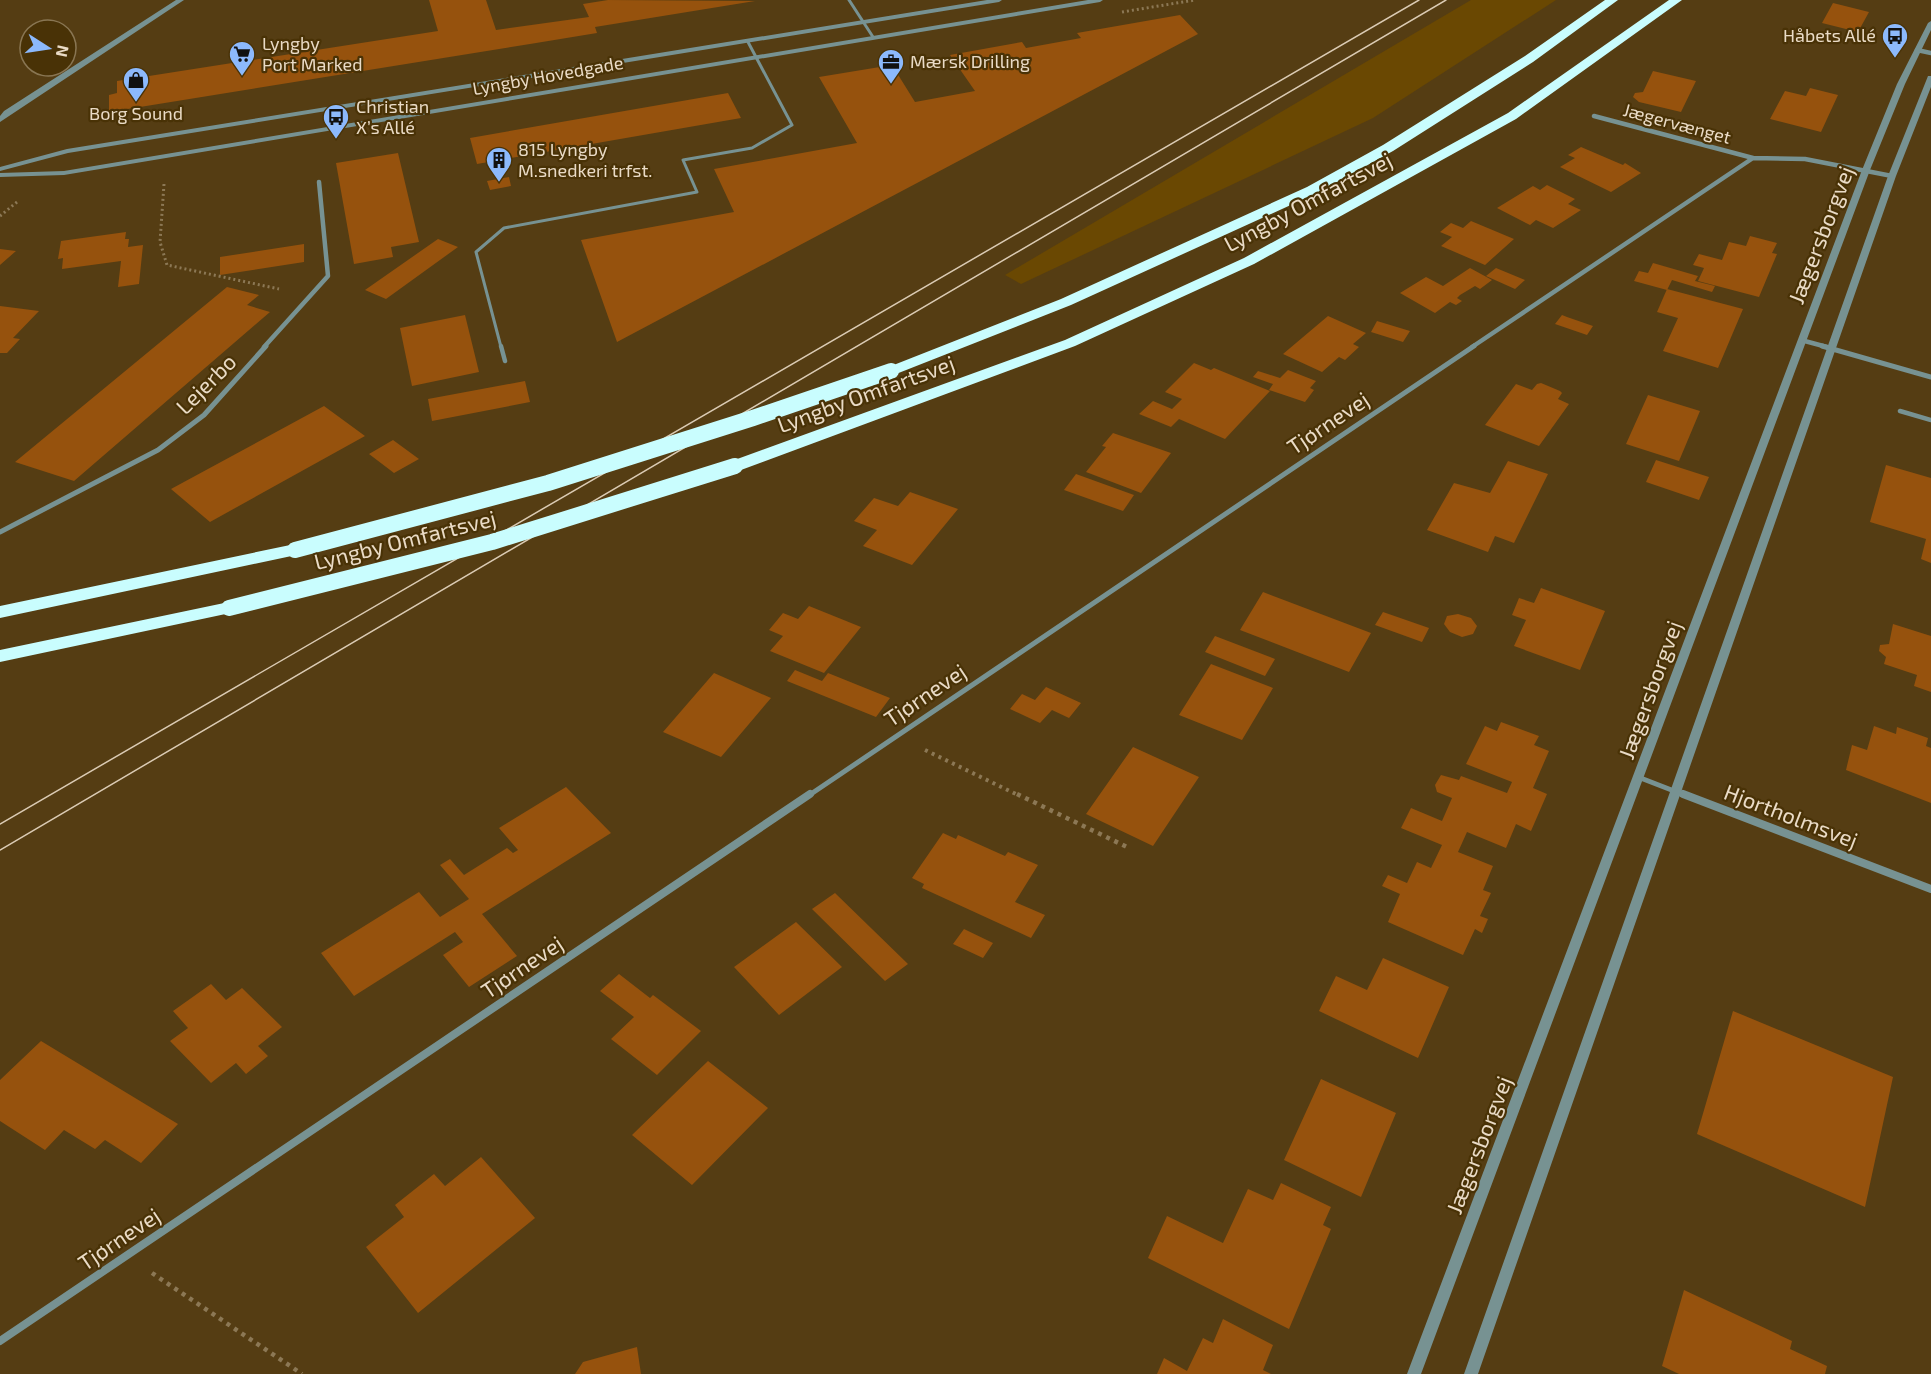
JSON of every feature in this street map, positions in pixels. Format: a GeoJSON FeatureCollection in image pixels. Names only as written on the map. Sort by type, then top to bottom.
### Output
{"type":"FeatureCollection","features":[{"type":"Feature","properties":{"kind":"highway","name":"Lyngby Omfartsvej"},"geometry":{"type":"LineString","coordinates":[[0,612],[295,550],[548,483],[753,418],[891,371],[1066,302],[1312,190],[1428,123],[1529,59],[1612,0]]}},
{"type":"Feature","properties":{"kind":"highway","name":"Lyngby Omfartsvej"},"geometry":{"type":"LineString","coordinates":[[0,656],[230,608],[492,542],[735,466],[1070,343],[1249,261],[1512,116],[1676,0]]}},
{"type":"Feature","properties":{"kind":"street"},"geometry":{"type":"LineString","coordinates":[[0,120],[79,65],[181,0]]}},
{"type":"Feature","properties":{"kind":"street","name":"Lyngby Hovedgade"},"geometry":{"type":"LineString","coordinates":[[0,169],[67,151],[999,0]]}},
{"type":"Feature","properties":{"kind":"street","name":"Lyngby Hovedgade"},"geometry":{"type":"LineString","coordinates":[[0,175],[64,173],[1100,0]]}},
{"type":"Feature","properties":{"kind":"street","name":"Jægersborgvej"},"geometry":{"type":"LineString","coordinates":[[1414,1374],[1866,170],[1917,50],[1931,23]]}},
{"type":"Feature","properties":{"kind":"street"},"geometry":{"type":"LineString","coordinates":[[1917,50],[1931,53]]}},
{"type":"Feature","properties":{"kind":"street","name":"Jægersborgvej"},"geometry":{"type":"LineString","coordinates":[[1471,1374],[1892,176],[1931,78]]}},
{"type":"Feature","properties":{"kind":"street"},"geometry":{"type":"LineString","coordinates":[[465,87],[470,104]]}},
{"type":"Feature","properties":{"kind":"street","name":"Jægervænget"},"geometry":{"type":"LineString","coordinates":[[1594,116],[1753,158]]}},
{"type":"Feature","properties":{"kind":"street"},"geometry":{"type":"LineString","coordinates":[[1753,158],[1777,156],[1800,158],[1892,176]]}},
{"type":"Feature","properties":{"kind":"street","name":"Tjørnevej"},"geometry":{"type":"LineString","coordinates":[[0,1341],[1753,158]]}},
{"type":"Feature","properties":{"kind":"street","name":"Lejerbo"},"geometry":{"type":"LineString","coordinates":[[0,532],[167,443],[204,415],[328,276],[319,182]]}},
{"type":"Feature","properties":{"kind":"street"},"geometry":{"type":"LineString","coordinates":[[1801,340],[1931,377]]}},
{"type":"Feature","properties":{"kind":"street","name":"Hjortholmsvej"},"geometry":{"type":"LineString","coordinates":[[1638,777],[1931,889]]}},
{"type":"Feature","properties":{"kind":"lane"},"geometry":{"type":"LineString","coordinates":[[849,0],[873,37]]}},
{"type":"Feature","properties":{"kind":"lane"},"geometry":{"type":"LineString","coordinates":[[505,361],[476,252],[504,228],[697,192],[683,160],[752,148],[792,125],[748,42]]}},
{"type":"Feature","properties":{"kind":"lane"},"geometry":{"type":"LineString","coordinates":[[1900,411],[1931,420]]}},
{"type":"Feature","properties":{"kind":"path"},"geometry":{"type":"LineString","coordinates":[[165,174],[160,242],[167,265],[310,296]]}},
{"type":"Feature","properties":{"kind":"path"},"geometry":{"type":"LineString","coordinates":[[0,216],[23,198]]}},
{"type":"Feature","properties":{"kind":"path"},"geometry":{"type":"LineString","coordinates":[[896,736],[1127,847]]}},
{"type":"Feature","properties":{"kind":"path"},"geometry":{"type":"LineString","coordinates":[[126,1255],[302,1374]]}},
{"type":"Feature","properties":{"kind":"shaded area"},"geometry":{"type":"Polygon","coordinates":[[[1471,0],[1556,0],[1373,118],[1021,284],[1005,275],[1471,0]]]}},
{"type":"Feature","properties":{"kind":"building"},"geometry":{"type":"Polygon","coordinates":[[[429,0],[486,0],[496,30],[589,17],[583,4],[608,0],[755,1],[595,27],[597,33],[109,112],[109,95],[117,93],[117,81],[438,31],[429,0]]]}},
{"type":"Feature","properties":{"kind":"building"},"geometry":{"type":"Polygon","coordinates":[[[1833,3],[1869,12],[1858,32],[1822,23],[1833,3]]]}},
{"type":"Feature","properties":{"kind":"building"},"geometry":{"type":"Polygon","coordinates":[[[1180,15],[1198,34],[617,342],[581,240],[734,212],[714,169],[857,143],[819,77],[892,65],[915,102],[975,91],[950,55],[1022,42],[1026,48],[1081,38],[1077,33],[1180,15]]]}},
{"type":"Feature","properties":{"kind":"building"},"geometry":{"type":"Polygon","coordinates":[[[1653,71],[1696,81],[1681,112],[1639,102],[1633,97],[1635,93],[1643,92],[1653,71]]]}},
{"type":"Feature","properties":{"kind":"building"},"geometry":{"type":"Polygon","coordinates":[[[1810,88],[1838,95],[1821,132],[1770,119],[1785,91],[1806,96],[1810,88]]]}},
{"type":"Feature","properties":{"kind":"building"},"geometry":{"type":"Polygon","coordinates":[[[728,93],[741,118],[477,164],[470,138],[728,93]]]}},
{"type":"Feature","properties":{"kind":"building"},"geometry":{"type":"Polygon","coordinates":[[[1581,147],[1623,165],[1625,163],[1641,173],[1611,192],[1560,167],[1575,158],[1568,155],[1581,147]]]}},
{"type":"Feature","properties":{"kind":"building"},"geometry":{"type":"Polygon","coordinates":[[[398,153],[419,242],[391,247],[393,257],[354,264],[336,163],[398,153]]]}},
{"type":"Feature","properties":{"kind":"building","name":"815 Lyngby M.snedkeri trfst."},"geometry":{"type":"Polygon","coordinates":[[[509,177],[511,186],[490,190],[487,181],[509,177]]]}},
{"type":"Feature","properties":{"kind":"building"},"geometry":{"type":"Polygon","coordinates":[[[1547,185],[1575,199],[1568,204],[1581,210],[1553,228],[1536,220],[1530,225],[1497,208],[1533,186],[1540,190],[1547,185]]]}},
{"type":"Feature","properties":{"kind":"building"},"geometry":{"type":"Polygon","coordinates":[[[1471,221],[1514,239],[1485,265],[1441,246],[1452,237],[1440,232],[1451,223],[1463,228],[1471,221]]]}},
{"type":"Feature","properties":{"kind":"building"},"geometry":{"type":"Polygon","coordinates":[[[126,232],[125,239],[129,239],[128,247],[143,245],[139,284],[118,287],[121,261],[62,269],[63,258],[58,259],[61,241],[126,232]]]}},
{"type":"Feature","properties":{"kind":"building"},"geometry":{"type":"Polygon","coordinates":[[[1750,236],[1777,243],[1772,253],[1777,254],[1759,297],[1698,281],[1704,268],[1693,265],[1699,254],[1722,260],[1729,242],[1746,246],[1750,236]]]}},
{"type":"Feature","properties":{"kind":"building"},"geometry":{"type":"Polygon","coordinates":[[[438,239],[458,247],[386,299],[365,290],[438,239]]]}},
{"type":"Feature","properties":{"kind":"building"},"geometry":{"type":"Polygon","coordinates":[[[304,244],[304,262],[220,275],[220,257],[304,244]]]}},
{"type":"Feature","properties":{"kind":"building"},"geometry":{"type":"Polygon","coordinates":[[[0,249],[16,251],[0,265],[0,249]]]}},
{"type":"Feature","properties":{"kind":"building"},"geometry":{"type":"Polygon","coordinates":[[[1653,263],[1698,276],[1695,281],[1715,286],[1712,292],[1672,280],[1667,290],[1634,281],[1639,271],[1648,273],[1653,263]]]}},
{"type":"Feature","properties":{"kind":"building"},"geometry":{"type":"Polygon","coordinates":[[[1470,268],[1492,280],[1480,289],[1475,286],[1460,295],[1457,298],[1462,301],[1456,305],[1450,302],[1435,313],[1400,293],[1426,277],[1443,286],[1470,268]]]}},
{"type":"Feature","properties":{"kind":"building"},"geometry":{"type":"Polygon","coordinates":[[[1496,268],[1525,280],[1515,289],[1486,276],[1496,268]]]}},
{"type":"Feature","properties":{"kind":"building"},"geometry":{"type":"Polygon","coordinates":[[[227,287],[259,295],[247,305],[270,312],[74,481],[15,462],[227,287]]]}},
{"type":"Feature","properties":{"kind":"building"},"geometry":{"type":"Polygon","coordinates":[[[1667,289],[1743,309],[1718,368],[1663,351],[1678,318],[1657,312],[1667,289]]]}},
{"type":"Feature","properties":{"kind":"building"},"geometry":{"type":"Polygon","coordinates":[[[0,306],[39,311],[13,338],[20,339],[7,353],[0,353],[0,306]]]}},
{"type":"Feature","properties":{"kind":"building"},"geometry":{"type":"Polygon","coordinates":[[[465,315],[479,372],[412,386],[400,328],[465,315]]]}},
{"type":"Feature","properties":{"kind":"building"},"geometry":{"type":"Polygon","coordinates":[[[1562,315],[1593,326],[1587,335],[1555,324],[1562,315]]]}},
{"type":"Feature","properties":{"kind":"building"},"geometry":{"type":"Polygon","coordinates":[[[1328,316],[1366,333],[1353,344],[1359,347],[1345,360],[1339,357],[1322,372],[1283,354],[1328,316]]]}},
{"type":"Feature","properties":{"kind":"building"},"geometry":{"type":"Polygon","coordinates":[[[1377,321],[1410,331],[1403,342],[1371,332],[1377,321]]]}},
{"type":"Feature","properties":{"kind":"building"},"geometry":{"type":"Polygon","coordinates":[[[1194,363],[1211,370],[1214,368],[1270,391],[1225,439],[1179,419],[1171,427],[1139,414],[1153,401],[1172,409],[1182,399],[1165,392],[1194,363]]]}},
{"type":"Feature","properties":{"kind":"building"},"geometry":{"type":"Polygon","coordinates":[[[1288,370],[1316,381],[1310,388],[1314,390],[1305,402],[1269,390],[1273,384],[1253,377],[1258,371],[1280,378],[1288,370]]]}},
{"type":"Feature","properties":{"kind":"building"},"geometry":{"type":"Polygon","coordinates":[[[525,381],[530,402],[432,421],[428,399],[525,381]]]}},
{"type":"Feature","properties":{"kind":"building"},"geometry":{"type":"Polygon","coordinates":[[[1541,383],[1560,391],[1562,393],[1558,399],[1569,404],[1539,446],[1485,425],[1516,384],[1532,390],[1541,383]]]}},
{"type":"Feature","properties":{"kind":"building"},"geometry":{"type":"Polygon","coordinates":[[[1648,395],[1700,411],[1679,461],[1626,444],[1648,395]]]}},
{"type":"Feature","properties":{"kind":"building"},"geometry":{"type":"Polygon","coordinates":[[[324,406],[365,436],[210,522],[171,489],[324,406]]]}},
{"type":"Feature","properties":{"kind":"building"},"geometry":{"type":"Polygon","coordinates":[[[1113,433],[1171,453],[1141,493],[1086,472],[1106,447],[1102,446],[1113,433]]]}},
{"type":"Feature","properties":{"kind":"building"},"geometry":{"type":"Polygon","coordinates":[[[393,440],[419,459],[394,473],[369,454],[393,440]]]}},
{"type":"Feature","properties":{"kind":"building"},"geometry":{"type":"Polygon","coordinates":[[[1656,460],[1709,477],[1699,500],[1646,482],[1656,460]]]}},
{"type":"Feature","properties":{"kind":"building"},"geometry":{"type":"Polygon","coordinates":[[[1508,461],[1548,474],[1514,543],[1495,536],[1488,552],[1427,530],[1454,483],[1490,493],[1508,461]]]}},
{"type":"Feature","properties":{"kind":"building"},"geometry":{"type":"Polygon","coordinates":[[[1886,465],[1931,478],[1931,563],[1921,559],[1926,539],[1870,522],[1886,465]]]}},
{"type":"Feature","properties":{"kind":"building"},"geometry":{"type":"Polygon","coordinates":[[[1076,474],[1134,495],[1123,511],[1064,490],[1076,474]]]}},
{"type":"Feature","properties":{"kind":"building"},"geometry":{"type":"Polygon","coordinates":[[[910,492],[958,509],[912,565],[863,546],[877,530],[854,521],[874,498],[898,506],[910,492]]]}},
{"type":"Feature","properties":{"kind":"building"},"geometry":{"type":"Polygon","coordinates":[[[1541,588],[1605,611],[1580,670],[1514,646],[1526,620],[1512,615],[1519,598],[1534,603],[1541,588]]]}},
{"type":"Feature","properties":{"kind":"building"},"geometry":{"type":"Polygon","coordinates":[[[1263,592],[1371,633],[1349,672],[1240,630],[1263,592]]]}},
{"type":"Feature","properties":{"kind":"building"},"geometry":{"type":"Polygon","coordinates":[[[809,606],[861,627],[824,673],[770,651],[783,636],[769,630],[783,613],[798,619],[809,606]]]}},
{"type":"Feature","properties":{"kind":"building"},"geometry":{"type":"Polygon","coordinates":[[[1383,612],[1429,628],[1422,642],[1375,625],[1383,612]]]}},
{"type":"Feature","properties":{"kind":"building"},"geometry":{"type":"Polygon","coordinates":[[[1458,614],[1471,618],[1477,626],[1473,634],[1462,637],[1450,632],[1444,624],[1447,616],[1458,614]]]}},
{"type":"Feature","properties":{"kind":"building"},"geometry":{"type":"Polygon","coordinates":[[[1893,624],[1931,636],[1931,692],[1914,686],[1917,675],[1884,664],[1886,657],[1879,651],[1880,645],[1889,644],[1893,624]]]}},
{"type":"Feature","properties":{"kind":"building"},"geometry":{"type":"Polygon","coordinates":[[[1215,636],[1275,659],[1265,676],[1205,652],[1215,636]]]}},
{"type":"Feature","properties":{"kind":"building"},"geometry":{"type":"Polygon","coordinates":[[[1211,664],[1273,688],[1242,740],[1179,715],[1211,664]]]}},
{"type":"Feature","properties":{"kind":"building"},"geometry":{"type":"Polygon","coordinates":[[[795,670],[822,681],[828,673],[890,698],[876,717],[787,681],[795,670]]]}},
{"type":"Feature","properties":{"kind":"building"},"geometry":{"type":"Polygon","coordinates":[[[714,673],[771,698],[721,757],[663,732],[714,673]]]}},
{"type":"Feature","properties":{"kind":"building"},"geometry":{"type":"Polygon","coordinates":[[[1046,687],[1081,703],[1069,718],[1052,710],[1040,723],[1010,709],[1022,694],[1035,700],[1046,687]]]}},
{"type":"Feature","properties":{"kind":"building"},"geometry":{"type":"Polygon","coordinates":[[[1501,722],[1539,736],[1534,745],[1549,751],[1533,788],[1547,794],[1531,831],[1516,824],[1506,848],[1467,832],[1458,852],[1493,866],[1483,890],[1491,893],[1480,916],[1488,919],[1482,933],[1475,929],[1463,955],[1388,922],[1400,894],[1382,886],[1388,875],[1407,883],[1417,862],[1431,868],[1442,845],[1401,828],[1411,808],[1442,821],[1452,798],[1437,792],[1435,785],[1441,775],[1459,780],[1461,776],[1507,793],[1512,782],[1466,764],[1485,726],[1497,731],[1501,722]]]}},
{"type":"Feature","properties":{"kind":"building"},"geometry":{"type":"Polygon","coordinates":[[[1874,726],[1896,734],[1897,727],[1928,738],[1926,746],[1931,748],[1931,803],[1846,770],[1852,745],[1867,750],[1874,726]]]}},
{"type":"Feature","properties":{"kind":"building"},"geometry":{"type":"Polygon","coordinates":[[[1133,747],[1199,777],[1153,846],[1086,814],[1133,747]]]}},
{"type":"Feature","properties":{"kind":"building"},"geometry":{"type":"Polygon","coordinates":[[[566,787],[611,833],[482,914],[517,956],[469,987],[443,955],[463,942],[455,932],[354,996],[321,953],[419,892],[440,917],[469,899],[440,865],[450,859],[464,875],[507,848],[513,853],[518,850],[499,828],[566,787]]]}},
{"type":"Feature","properties":{"kind":"building"},"geometry":{"type":"Polygon","coordinates":[[[943,833],[956,839],[958,835],[1005,856],[1008,852],[1038,865],[1015,902],[1045,915],[1031,938],[922,888],[924,884],[912,878],[943,833]]]}},
{"type":"Feature","properties":{"kind":"building"},"geometry":{"type":"Polygon","coordinates":[[[835,893],[908,964],[885,981],[812,909],[835,893]]]}},
{"type":"Feature","properties":{"kind":"building"},"geometry":{"type":"Polygon","coordinates":[[[796,922],[842,967],[779,1015],[734,967],[796,922]]]}},
{"type":"Feature","properties":{"kind":"building"},"geometry":{"type":"Polygon","coordinates":[[[964,929],[993,943],[983,958],[953,944],[964,929]]]}},
{"type":"Feature","properties":{"kind":"building"},"geometry":{"type":"Polygon","coordinates":[[[1383,958],[1449,987],[1418,1058],[1319,1011],[1336,976],[1367,990],[1383,958]]]}},
{"type":"Feature","properties":{"kind":"building"},"geometry":{"type":"Polygon","coordinates":[[[619,974],[650,998],[653,995],[701,1031],[657,1075],[611,1039],[634,1017],[600,991],[619,974]]]}},
{"type":"Feature","properties":{"kind":"building"},"geometry":{"type":"Polygon","coordinates":[[[211,984],[226,1000],[242,988],[282,1027],[258,1046],[268,1056],[246,1074],[236,1063],[211,1083],[170,1041],[188,1028],[173,1011],[211,984]]]}},
{"type":"Feature","properties":{"kind":"building"},"geometry":{"type":"Polygon","coordinates":[[[1733,1011],[1893,1077],[1865,1207],[1697,1134],[1733,1011]]]}},
{"type":"Feature","properties":{"kind":"building"},"geometry":{"type":"Polygon","coordinates":[[[41,1041],[178,1124],[141,1163],[105,1140],[95,1149],[64,1130],[45,1150],[0,1121],[0,1080],[41,1041]]]}},
{"type":"Feature","properties":{"kind":"building"},"geometry":{"type":"Polygon","coordinates":[[[708,1061],[768,1108],[692,1185],[632,1135],[708,1061]]]}},
{"type":"Feature","properties":{"kind":"building"},"geometry":{"type":"Polygon","coordinates":[[[1321,1079],[1396,1113],[1361,1197],[1284,1160],[1321,1079]]]}},
{"type":"Feature","properties":{"kind":"building"},"geometry":{"type":"Polygon","coordinates":[[[481,1157],[535,1218],[418,1313],[366,1247],[404,1217],[395,1205],[434,1174],[445,1186],[481,1157]]]}},
{"type":"Feature","properties":{"kind":"building"},"geometry":{"type":"Polygon","coordinates":[[[1281,1183],[1331,1207],[1323,1225],[1331,1229],[1289,1329],[1148,1258],[1167,1216],[1223,1243],[1248,1189],[1273,1200],[1281,1183]]]}},
{"type":"Feature","properties":{"kind":"building"},"geometry":{"type":"Polygon","coordinates":[[[1684,1290],[1792,1341],[1790,1349],[1827,1366],[1825,1374],[1679,1374],[1662,1366],[1684,1290]]]}},
{"type":"Feature","properties":{"kind":"building"},"geometry":{"type":"Polygon","coordinates":[[[1223,1319],[1273,1345],[1263,1370],[1271,1374],[1157,1374],[1164,1358],[1187,1371],[1203,1338],[1213,1343],[1223,1319]]]}},
{"type":"Feature","properties":{"kind":"building"},"geometry":{"type":"Polygon","coordinates":[[[637,1347],[641,1374],[575,1374],[583,1362],[637,1347]]]}},
{"type":"Feature","properties":{"kind":"tram line"},"geometry":{"type":"LineString","coordinates":[[0,824],[1419,0]]}},
{"type":"Feature","properties":{"kind":"tram line"},"geometry":{"type":"LineString","coordinates":[[0,850],[1446,0]]}},
{"type":"Feature","properties":{"kind":"place","name":"Håbets Allé"},"geometry":{"type":"Point","coordinates":[1895,59]}},
{"type":"Feature","properties":{"kind":"place","name":"Lyngby Port Marked"},"geometry":{"type":"Point","coordinates":[242,77]}},
{"type":"Feature","properties":{"kind":"place","name":"Mærsk Drilling"},"geometry":{"type":"Point","coordinates":[891,85]}},
{"type":"Feature","properties":{"kind":"place","name":"Borg Sound"},"geometry":{"type":"Point","coordinates":[136,103]}},
{"type":"Feature","properties":{"kind":"place","name":"Christian X’s Allé"},"geometry":{"type":"Point","coordinates":[336,140]}},
{"type":"Feature","properties":{"kind":"place","name":"815 Lyngby M.snedkeri trfst."},"geometry":{"type":"Point","coordinates":[499,183]}}]}
